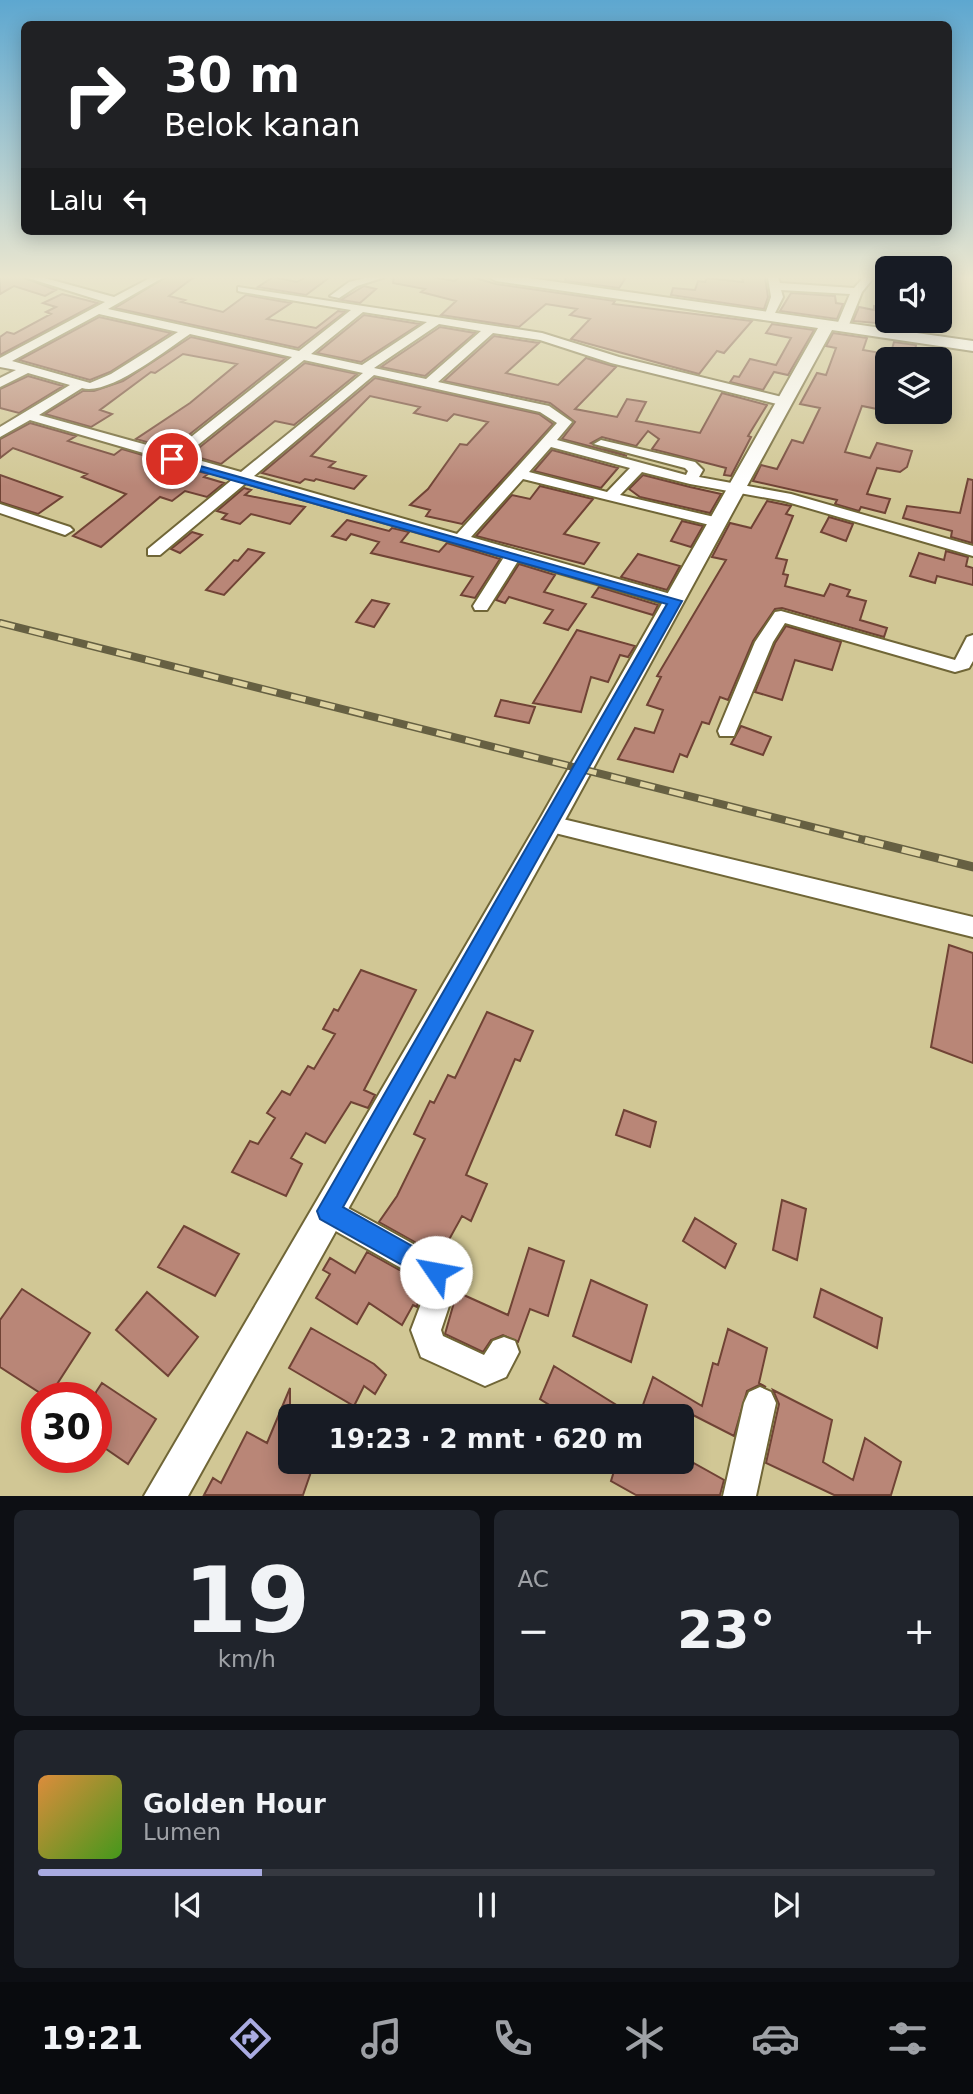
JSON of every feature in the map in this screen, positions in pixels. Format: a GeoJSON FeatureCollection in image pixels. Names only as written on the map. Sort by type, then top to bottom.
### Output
{"type":"FeatureCollection","features":[{"type":"Feature","properties":{"kind":"street"},"geometry":{"type":"LineString","coordinates":[[0,363],[30,347]]}},
{"type":"Feature","properties":{"kind":"street"},"geometry":{"type":"LineString","coordinates":[[0,363],[91,387],[103,383],[162,347]]}},
{"type":"Feature","properties":{"kind":"street"},"geometry":{"type":"LineString","coordinates":[[267,347],[556,413],[565,422],[460,540]]}},
{"type":"Feature","properties":{"kind":"street"},"geometry":{"type":"LineString","coordinates":[[172,459],[310,347]]}},
{"type":"Feature","properties":{"kind":"street"},"geometry":{"type":"LineString","coordinates":[[154,552],[394,347]]}},
{"type":"Feature","properties":{"kind":"street"},"geometry":{"type":"LineString","coordinates":[[428,384],[470,347]]}},
{"type":"Feature","properties":{"kind":"street"},"geometry":{"type":"LineString","coordinates":[[573,347],[615,360],[785,401]]}},
{"type":"Feature","properties":{"kind":"street"},"geometry":{"type":"LineString","coordinates":[[164,1496],[550,824],[785,401],[821,347]]}},
{"type":"Feature","properties":{"kind":"street"},"geometry":{"type":"LineString","coordinates":[[0,349],[19,353]]}},
{"type":"Feature","properties":{"kind":"street"},"geometry":{"type":"LineString","coordinates":[[0,383],[24,370]]}},
{"type":"Feature","properties":{"kind":"street"},"geometry":{"type":"LineString","coordinates":[[0,433],[80,384]]}},
{"type":"Feature","properties":{"kind":"street"},"geometry":{"type":"LineString","coordinates":[[29,416],[675,601]]}},
{"type":"Feature","properties":{"kind":"street"},"geometry":{"type":"LineString","coordinates":[[548,442],[690,480],[738,486],[800,500],[973,551]]}},
{"type":"Feature","properties":{"kind":"street"},"geometry":{"type":"LineString","coordinates":[[601,444],[690,465],[696,470],[690,480]]}},
{"type":"Feature","properties":{"kind":"street"},"geometry":{"type":"LineString","coordinates":[[608,460],[620,448]]}},
{"type":"Feature","properties":{"kind":"street"},"geometry":{"type":"LineString","coordinates":[[610,496],[638,468]]}},
{"type":"Feature","properties":{"kind":"street"},"geometry":{"type":"LineString","coordinates":[[518,473],[719,522]]}},
{"type":"Feature","properties":{"kind":"street"},"geometry":{"type":"LineString","coordinates":[[0,508],[65,530]]}},
{"type":"Feature","properties":{"kind":"street"},"geometry":{"type":"LineString","coordinates":[[481,606],[513,556]]}},
{"type":"Feature","properties":{"kind":"street"},"geometry":{"type":"LineString","coordinates":[[727,731],[764,642],[781,616],[955,666],[963,664],[968,658],[973,641]]}},
{"type":"Feature","properties":{"kind":"street"},"geometry":{"type":"LineString","coordinates":[[550,824],[973,927]]}},
{"type":"Feature","properties":{"kind":"street"},"geometry":{"type":"LineString","coordinates":[[328,1211],[436,1272],[440,1282],[439,1295],[426,1330],[432,1346],[485,1371],[495,1366],[503,1352]]}},
{"type":"Feature","properties":{"kind":"street"},"geometry":{"type":"LineString","coordinates":[[739,1496],[760,1403]]}},
{"type":"Feature","properties":{"kind":"building"},"geometry":{"type":"Polygon","coordinates":[[[0,347],[15,347],[0,355],[0,347]]]}},
{"type":"Feature","properties":{"kind":"building"},"geometry":{"type":"Polygon","coordinates":[[[44,347],[149,347],[110,372],[90,380],[19,360],[44,347]]]}},
{"type":"Feature","properties":{"kind":"building"},"geometry":{"type":"Polygon","coordinates":[[[176,347],[235,347],[286,358],[171,449],[136,439],[190,403],[237,364],[183,354],[155,373],[151,372],[100,410],[112,414],[91,427],[45,414],[83,391],[94,391],[123,381],[176,347]]]}},
{"type":"Feature","properties":{"kind":"building"},"geometry":{"type":"Polygon","coordinates":[[[325,347],[385,347],[361,362],[317,353],[325,347]]]}},
{"type":"Feature","properties":{"kind":"building"},"geometry":{"type":"Polygon","coordinates":[[[411,347],[459,347],[425,376],[381,367],[411,347]]]}},
{"type":"Feature","properties":{"kind":"building"},"geometry":{"type":"Polygon","coordinates":[[[482,347],[535,347],[506,373],[558,385],[586,358],[616,367],[575,409],[617,417],[627,399],[646,402],[636,421],[700,433],[722,393],[767,405],[748,436],[751,437],[731,476],[724,475],[726,468],[652,449],[659,439],[648,431],[636,446],[602,437],[591,443],[627,456],[562,439],[575,422],[550,403],[444,381],[482,347]]]}},
{"type":"Feature","properties":{"kind":"building"},"geometry":{"type":"Polygon","coordinates":[[[600,347],[729,347],[724,353],[717,351],[699,374],[600,347]]]}},
{"type":"Feature","properties":{"kind":"building"},"geometry":{"type":"Polygon","coordinates":[[[786,347],[804,347],[788,375],[774,372],[763,390],[730,382],[734,376],[739,377],[750,359],[776,365],[786,347]]]}},
{"type":"Feature","properties":{"kind":"building"},"geometry":{"type":"Polygon","coordinates":[[[830,347],[864,347],[863,350],[875,352],[875,409],[862,406],[845,452],[870,458],[877,443],[912,451],[907,467],[900,472],[877,468],[867,494],[890,499],[885,513],[861,507],[859,511],[835,504],[837,500],[753,481],[761,465],[777,469],[792,440],[803,443],[820,408],[800,404],[817,373],[826,375],[836,348],[830,347]]]}},
{"type":"Feature","properties":{"kind":"building"},"geometry":{"type":"Polygon","coordinates":[[[305,363],[357,374],[294,425],[275,421],[221,464],[190,455],[305,363]]]}},
{"type":"Feature","properties":{"kind":"building"},"geometry":{"type":"Polygon","coordinates":[[[28,376],[63,386],[19,413],[0,408],[0,389],[28,376]]]}},
{"type":"Feature","properties":{"kind":"building"},"geometry":{"type":"Polygon","coordinates":[[[375,378],[539,414],[553,424],[462,524],[426,516],[430,510],[410,505],[428,489],[460,444],[467,445],[488,422],[454,414],[447,421],[414,413],[420,407],[370,396],[311,456],[335,462],[329,467],[366,476],[354,489],[316,479],[305,479],[300,483],[262,473],[375,378]]]}},
{"type":"Feature","properties":{"kind":"building"},"geometry":{"type":"Polygon","coordinates":[[[30,423],[76,436],[68,441],[114,455],[122,449],[208,474],[204,477],[224,483],[207,497],[185,491],[172,501],[160,497],[101,547],[73,536],[126,494],[82,477],[87,474],[13,448],[0,458],[0,439],[30,423]]]}},
{"type":"Feature","properties":{"kind":"building"},"geometry":{"type":"Polygon","coordinates":[[[552,450],[618,468],[601,488],[534,471],[552,450]]]}},
{"type":"Feature","properties":{"kind":"building"},"geometry":{"type":"Polygon","coordinates":[[[0,475],[62,497],[38,514],[0,502],[0,475]]]}},
{"type":"Feature","properties":{"kind":"building"},"geometry":{"type":"Polygon","coordinates":[[[643,475],[721,494],[710,513],[640,497],[629,489],[643,475]]]}},
{"type":"Feature","properties":{"kind":"building"},"geometry":{"type":"Polygon","coordinates":[[[968,479],[973,480],[972,543],[951,537],[952,531],[903,518],[907,506],[960,513],[968,479]]]}},
{"type":"Feature","properties":{"kind":"building"},"geometry":{"type":"Polygon","coordinates":[[[540,486],[593,499],[564,534],[599,543],[584,564],[476,536],[512,495],[530,499],[540,486]]]}},
{"type":"Feature","properties":{"kind":"building"},"geometry":{"type":"Polygon","coordinates":[[[244,488],[251,490],[245,495],[305,507],[290,524],[251,514],[240,524],[222,519],[227,514],[217,511],[244,488]]]}},
{"type":"Feature","properties":{"kind":"building"},"geometry":{"type":"Polygon","coordinates":[[[767,501],[791,506],[786,514],[793,516],[776,558],[787,560],[783,574],[788,575],[785,586],[824,596],[830,584],[850,590],[847,596],[866,601],[860,620],[887,628],[884,637],[782,608],[775,609],[753,641],[728,700],[720,697],[709,724],[702,722],[687,757],[680,754],[673,772],[618,759],[635,728],[654,733],[663,710],[647,705],[661,677],[657,676],[726,560],[712,557],[730,523],[751,528],[767,501]]]}},
{"type":"Feature","properties":{"kind":"building"},"geometry":{"type":"Polygon","coordinates":[[[829,517],[853,524],[846,541],[821,532],[829,517]]]}},
{"type":"Feature","properties":{"kind":"building"},"geometry":{"type":"Polygon","coordinates":[[[347,520],[389,531],[392,528],[409,532],[401,542],[439,552],[447,543],[500,559],[475,598],[461,595],[473,577],[371,553],[379,542],[351,534],[346,540],[332,536],[347,520]]]}},
{"type":"Feature","properties":{"kind":"building"},"geometry":{"type":"Polygon","coordinates":[[[682,521],[703,526],[691,547],[671,541],[682,521]]]}},
{"type":"Feature","properties":{"kind":"building"},"geometry":{"type":"Polygon","coordinates":[[[192,532],[202,535],[180,553],[171,549],[192,532]]]}},
{"type":"Feature","properties":{"kind":"building"},"geometry":{"type":"Polygon","coordinates":[[[248,549],[264,553],[224,595],[206,590],[234,560],[238,561],[248,549]]]}},
{"type":"Feature","properties":{"kind":"building"},"geometry":{"type":"Polygon","coordinates":[[[946,551],[968,557],[966,566],[973,568],[973,585],[937,576],[935,583],[910,576],[919,553],[944,560],[946,551]]]}},
{"type":"Feature","properties":{"kind":"building"},"geometry":{"type":"Polygon","coordinates":[[[638,554],[680,566],[667,590],[621,577],[638,554]]]}},
{"type":"Feature","properties":{"kind":"building"},"geometry":{"type":"Polygon","coordinates":[[[519,564],[555,575],[544,592],[586,604],[568,630],[544,623],[553,610],[509,597],[505,603],[496,600],[519,564]]]}},
{"type":"Feature","properties":{"kind":"building"},"geometry":{"type":"Polygon","coordinates":[[[599,587],[658,605],[653,615],[592,597],[599,587]]]}},
{"type":"Feature","properties":{"kind":"building"},"geometry":{"type":"Polygon","coordinates":[[[372,600],[389,604],[374,627],[356,622],[372,600]]]}},
{"type":"Feature","properties":{"kind":"building"},"geometry":{"type":"Polygon","coordinates":[[[786,626],[841,642],[832,670],[795,660],[782,700],[755,692],[775,643],[786,626]]]}},
{"type":"Feature","properties":{"kind":"building"},"geometry":{"type":"Polygon","coordinates":[[[577,630],[635,646],[628,657],[620,655],[608,682],[591,677],[581,712],[533,703],[577,630]]]}},
{"type":"Feature","properties":{"kind":"building"},"geometry":{"type":"Polygon","coordinates":[[[501,700],[535,707],[529,723],[495,716],[501,700]]]}},
{"type":"Feature","properties":{"kind":"building"},"geometry":{"type":"Polygon","coordinates":[[[741,726],[771,737],[763,755],[731,744],[741,726]]]}},
{"type":"Feature","properties":{"kind":"building"},"geometry":{"type":"Polygon","coordinates":[[[949,945],[973,953],[973,1063],[931,1047],[949,945]]]}},
{"type":"Feature","properties":{"kind":"building"},"geometry":{"type":"Polygon","coordinates":[[[361,970],[416,990],[364,1090],[375,1095],[368,1108],[351,1102],[325,1143],[306,1133],[291,1158],[302,1164],[286,1196],[232,1172],[250,1141],[258,1144],[275,1118],[267,1113],[282,1091],[290,1095],[308,1066],[314,1069],[335,1034],[323,1029],[334,1009],[338,1011],[361,970]]]}},
{"type":"Feature","properties":{"kind":"building"},"geometry":{"type":"Polygon","coordinates":[[[487,1012],[533,1031],[520,1061],[515,1059],[466,1175],[487,1184],[471,1221],[462,1216],[440,1256],[379,1222],[397,1196],[425,1139],[414,1134],[430,1101],[434,1103],[448,1075],[455,1078],[487,1012]]]}},
{"type":"Feature","properties":{"kind":"building"},"geometry":{"type":"Polygon","coordinates":[[[624,1110],[656,1122],[650,1147],[616,1135],[624,1110]]]}},
{"type":"Feature","properties":{"kind":"building"},"geometry":{"type":"Polygon","coordinates":[[[782,1200],[806,1209],[797,1260],[773,1250],[782,1200]]]}},
{"type":"Feature","properties":{"kind":"building"},"geometry":{"type":"Polygon","coordinates":[[[695,1218],[736,1244],[725,1268],[683,1241],[695,1218]]]}},
{"type":"Feature","properties":{"kind":"building"},"geometry":{"type":"Polygon","coordinates":[[[184,1226],[239,1254],[215,1296],[158,1267],[184,1226]]]}},
{"type":"Feature","properties":{"kind":"building"},"geometry":{"type":"Polygon","coordinates":[[[529,1248],[564,1261],[548,1316],[530,1309],[518,1342],[503,1335],[491,1340],[483,1352],[445,1334],[457,1292],[508,1315],[529,1248]]]}},
{"type":"Feature","properties":{"kind":"building"},"geometry":{"type":"Polygon","coordinates":[[[367,1252],[421,1282],[417,1307],[413,1305],[402,1325],[369,1303],[357,1324],[316,1298],[330,1274],[323,1270],[330,1258],[355,1273],[367,1252]]]}},
{"type":"Feature","properties":{"kind":"building"},"geometry":{"type":"Polygon","coordinates":[[[591,1280],[647,1305],[631,1362],[573,1336],[591,1280]]]}},
{"type":"Feature","properties":{"kind":"building"},"geometry":{"type":"Polygon","coordinates":[[[22,1289],[90,1333],[58,1382],[23,1382],[0,1367],[0,1320],[22,1289]]]}},
{"type":"Feature","properties":{"kind":"building"},"geometry":{"type":"Polygon","coordinates":[[[821,1289],[882,1318],[877,1348],[814,1317],[821,1289]]]}},
{"type":"Feature","properties":{"kind":"building"},"geometry":{"type":"Polygon","coordinates":[[[147,1292],[198,1337],[168,1376],[116,1330],[147,1292]]]}},
{"type":"Feature","properties":{"kind":"building"},"geometry":{"type":"Polygon","coordinates":[[[311,1328],[374,1364],[386,1375],[375,1394],[364,1386],[355,1404],[351,1404],[289,1368],[311,1328]]]}},
{"type":"Feature","properties":{"kind":"building"},"geometry":{"type":"Polygon","coordinates":[[[728,1329],[767,1348],[759,1383],[766,1387],[759,1385],[747,1391],[734,1436],[694,1416],[694,1404],[643,1404],[653,1377],[702,1406],[713,1363],[718,1365],[728,1329]]]}},
{"type":"Feature","properties":{"kind":"building"},"geometry":{"type":"Polygon","coordinates":[[[554,1366],[615,1404],[548,1404],[540,1399],[554,1366]]]}},
{"type":"Feature","properties":{"kind":"building"},"geometry":{"type":"Polygon","coordinates":[[[290,1388],[290,1404],[283,1404],[290,1388]]]}},
{"type":"Feature","properties":{"kind":"building"},"geometry":{"type":"Polygon","coordinates":[[[112,1390],[156,1419],[128,1464],[112,1453],[112,1390]]]}},
{"type":"Feature","properties":{"kind":"building"},"geometry":{"type":"Polygon","coordinates":[[[773,1390],[832,1420],[823,1462],[853,1480],[865,1438],[901,1462],[891,1495],[834,1495],[766,1463],[779,1404],[773,1390]]]}},
{"type":"Feature","properties":{"kind":"building"},"geometry":{"type":"Polygon","coordinates":[[[278,1417],[278,1474],[310,1474],[303,1495],[204,1495],[213,1478],[221,1483],[247,1432],[267,1443],[278,1417]]]}},
{"type":"Feature","properties":{"kind":"building"},"geometry":{"type":"Polygon","coordinates":[[[694,1463],[724,1480],[720,1495],[636,1495],[611,1481],[613,1474],[694,1474],[694,1463]]]}},
{"type":"Feature","properties":{"kind":"railway"},"geometry":{"type":"LineString","coordinates":[[0,623],[872,842]]}},
{"type":"Feature","properties":{"kind":"railway"},"geometry":{"type":"LineString","coordinates":[[865,840],[973,867]]}},
{"type":"Feature","properties":{"kind":"route"},"geometry":{"type":"LineString","coordinates":[[172,459],[675,601],[620,702],[328,1211],[428,1265],[436,1272]]}}]}
